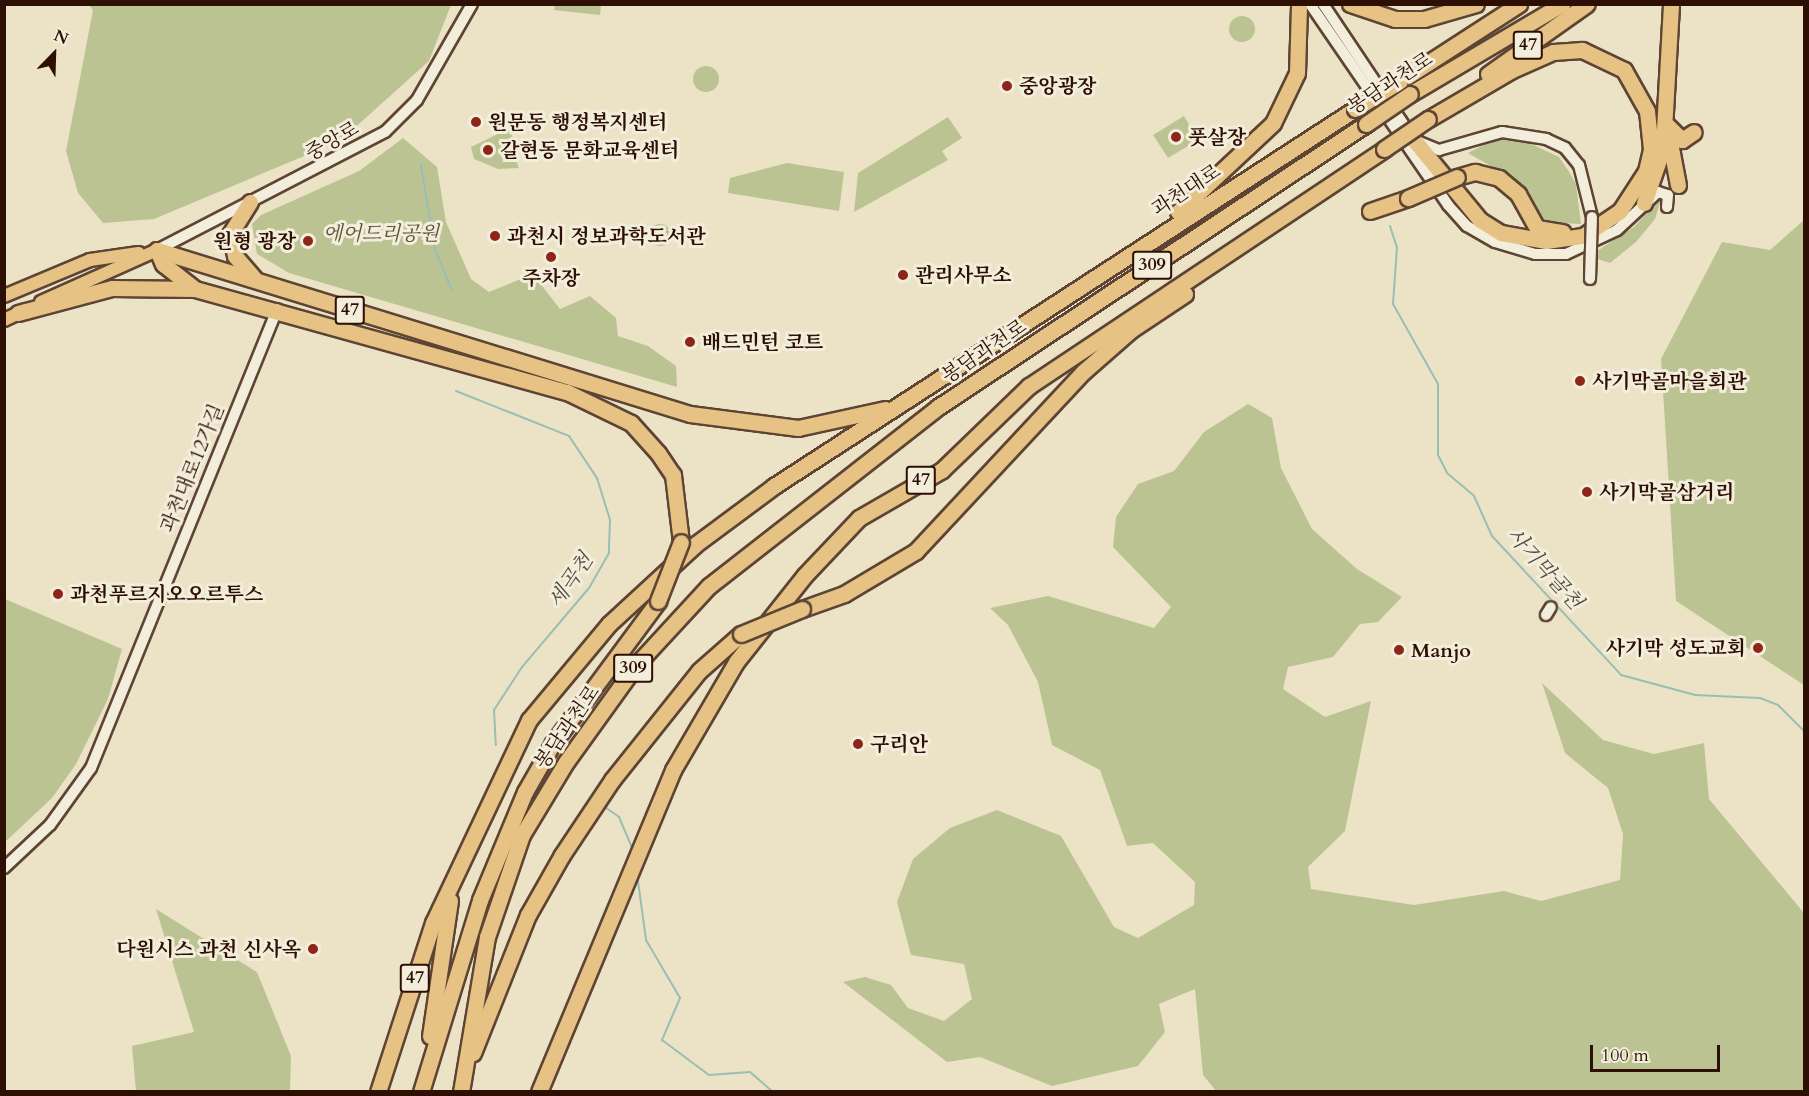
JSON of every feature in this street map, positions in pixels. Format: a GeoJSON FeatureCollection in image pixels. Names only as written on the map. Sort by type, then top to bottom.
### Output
{"type":"FeatureCollection","features":[{"type":"Feature","properties":{"kind":"highway"},"geometry":{"type":"LineString","coordinates":[[1155,236],[1273,123],[1297,73],[1299,4]]}},
{"type":"Feature","properties":{"kind":"highway"},"geometry":{"type":"LineString","coordinates":[[1350,4],[1395,19],[1424,19],[1476,4]]}},
{"type":"Feature","properties":{"kind":"highway","name":"과천대로"},"geometry":{"type":"LineString","coordinates":[[911,400],[1155,236],[1519,4]]}},
{"type":"Feature","properties":{"kind":"highway","name":"봉담과천로"},"geometry":{"type":"LineString","coordinates":[[465,1069],[487,937],[522,836],[566,762],[636,665],[709,586],[778,528],[938,407],[1410,94],[1562,4]]}},
{"type":"Feature","properties":{"kind":"highway","name":"47"},"geometry":{"type":"LineString","coordinates":[[539,1092],[674,770],[736,662],[852,525],[878,503],[942,470],[1058,366],[1349,175],[1587,4]]}},
{"type":"Feature","properties":{"kind":"highway"},"geometry":{"type":"LineString","coordinates":[[1644,203],[1657,177],[1665,120],[1671,4]]}},
{"type":"Feature","properties":{"kind":"highway"},"geometry":{"type":"LineString","coordinates":[[1414,140],[1461,200],[1501,232],[1523,240],[1568,240],[1597,221],[1635,193],[1651,149],[1647,111],[1624,70],[1582,50],[1553,52],[1428,119]]}},
{"type":"Feature","properties":{"kind":"highway"},"geometry":{"type":"LineString","coordinates":[[1665,120],[1682,140],[1694,132]]}},
{"type":"Feature","properties":{"kind":"highway"},"geometry":{"type":"LineString","coordinates":[[1665,120],[1678,185]]}},
{"type":"Feature","properties":{"kind":"highway"},"geometry":{"type":"LineString","coordinates":[[1370,212],[1475,172],[1509,184],[1528,219],[1544,230],[1574,232],[1597,221]]}},
{"type":"Feature","properties":{"kind":"highway"},"geometry":{"type":"LineString","coordinates":[[461,1092],[465,1069],[528,915],[562,855],[612,780],[699,671],[741,634],[883,574],[947,523],[1056,399],[1131,330],[1325,202],[1349,175]]}},
{"type":"Feature","properties":{"kind":"highway"},"geometry":{"type":"LineString","coordinates":[[1399,217],[1408,198]]}},
{"type":"Feature","properties":{"kind":"highway"},"geometry":{"type":"LineString","coordinates":[[250,202],[230,234],[244,273],[259,281]]}},
{"type":"Feature","properties":{"kind":"highway"},"geometry":{"type":"LineString","coordinates":[[157,250],[163,264],[195,289]]}},
{"type":"Feature","properties":{"kind":"highway","name":"47"},"geometry":{"type":"LineString","coordinates":[[157,250],[599,387],[747,424],[807,427],[911,400]]}},
{"type":"Feature","properties":{"kind":"highway"},"geometry":{"type":"LineString","coordinates":[[11,317],[112,288],[195,289],[277,309],[567,392],[631,423],[673,475],[681,542],[658,601],[553,743],[525,792],[480,900],[421,1092]]}},
{"type":"Feature","properties":{"kind":"highway","name":"47"},"geometry":{"type":"LineString","coordinates":[[378,1092],[433,923],[529,720],[609,624],[696,544],[774,486],[911,400]]}},
{"type":"Feature","properties":{"kind":"highway"},"geometry":{"type":"LineString","coordinates":[[425,1075],[438,960],[458,866]]}},
{"type":"Feature","properties":{"kind":"main road","name":"47"},"geometry":{"type":"LineString","coordinates":[[4,296],[76,265],[157,250]]}},
{"type":"Feature","properties":{"kind":"main road"},"geometry":{"type":"LineString","coordinates":[[11,317],[77,284],[157,250]]}},
{"type":"Feature","properties":{"kind":"main road"},"geometry":{"type":"LineString","coordinates":[[76,265],[83,272],[77,284]]}},
{"type":"Feature","properties":{"kind":"street","name":"중앙로"},"geometry":{"type":"LineString","coordinates":[[157,250],[385,132],[417,100],[472,4]]}},
{"type":"Feature","properties":{"kind":"street"},"geometry":{"type":"LineString","coordinates":[[1310,4],[1467,226],[1514,249],[1566,254],[1617,230],[1644,203],[1666,192],[1668,207]]}},
{"type":"Feature","properties":{"kind":"street"},"geometry":{"type":"LineString","coordinates":[[1323,4],[1414,140],[1439,150],[1502,132],[1546,139],[1565,148],[1579,165],[1597,221],[1590,279]]}},
{"type":"Feature","properties":{"kind":"street","name":"과천대로12가길"},"geometry":{"type":"LineString","coordinates":[[4,868],[50,825],[91,768],[277,309]]}},
{"type":"Feature","properties":{"kind":"green space"},"geometry":{"type":"Polygon","coordinates":[[[89,5],[451,5],[429,61],[340,141],[154,219],[103,223],[78,193],[66,151],[93,10],[89,5]]]}},
{"type":"Feature","properties":{"kind":"green space"},"geometry":{"type":"Polygon","coordinates":[[[555,5],[601,5],[600,15],[554,10],[555,5]]]}},
{"type":"Feature","properties":{"kind":"green space"},"geometry":{"type":"Polygon","coordinates":[[[1242,16],[1251,20],[1255,29],[1251,38],[1242,42],[1233,38],[1229,29],[1233,20],[1242,16]]]}},
{"type":"Feature","properties":{"kind":"green space"},"geometry":{"type":"Polygon","coordinates":[[[706,66],[715,70],[719,79],[715,88],[706,92],[697,88],[693,79],[697,70],[706,66]]]}},
{"type":"Feature","properties":{"kind":"green space","name":"풋살장"},"geometry":{"type":"Polygon","coordinates":[[[1184,116],[1198,140],[1168,158],[1153,135],[1184,116]]]}},
{"type":"Feature","properties":{"kind":"green space"},"geometry":{"type":"Polygon","coordinates":[[[948,117],[962,138],[942,151],[948,160],[854,212],[858,173],[948,117]]]}},
{"type":"Feature","properties":{"kind":"green space","name":"갈현동 문화교육센터"},"geometry":{"type":"Polygon","coordinates":[[[508,129],[517,144],[500,153],[516,161],[519,168],[498,169],[474,159],[471,147],[508,129]]]}},
{"type":"Feature","properties":{"kind":"green space","name":"에어드리공원"},"geometry":{"type":"Polygon","coordinates":[[[403,138],[437,167],[446,222],[471,279],[489,292],[533,274],[560,309],[590,296],[616,318],[618,336],[648,346],[676,366],[677,387],[289,273],[257,254],[252,224],[261,215],[359,171],[403,138]]]}},
{"type":"Feature","properties":{"kind":"green space"},"geometry":{"type":"Polygon","coordinates":[[[1519,138],[1559,157],[1576,184],[1581,224],[1540,222],[1513,179],[1468,153],[1493,140],[1519,138]]]}},
{"type":"Feature","properties":{"kind":"green space"},"geometry":{"type":"Polygon","coordinates":[[[787,163],[844,172],[839,211],[728,193],[730,178],[787,163]]]}},
{"type":"Feature","properties":{"kind":"green space"},"geometry":{"type":"Polygon","coordinates":[[[1662,196],[1655,219],[1636,242],[1610,263],[1598,259],[1597,251],[1634,227],[1662,196]]]}},
{"type":"Feature","properties":{"kind":"green space"},"geometry":{"type":"Polygon","coordinates":[[[1804,220],[1804,685],[1676,601],[1661,359],[1722,242],[1770,250],[1804,220]]]}},
{"type":"Feature","properties":{"kind":"green space"},"geometry":{"type":"Polygon","coordinates":[[[660,224],[668,227],[671,235],[668,243],[660,246],[652,243],[649,235],[652,227],[660,224]]]}},
{"type":"Feature","properties":{"kind":"green space"},"geometry":{"type":"Polygon","coordinates":[[[1248,404],[1272,418],[1281,468],[1312,529],[1357,569],[1402,597],[1378,622],[1360,624],[1333,657],[1288,667],[1283,689],[1325,717],[1371,701],[1345,831],[1308,867],[1311,889],[1414,905],[1504,891],[1541,901],[1620,880],[1623,834],[1608,788],[1565,753],[1542,683],[1603,740],[1654,754],[1704,743],[1709,799],[1804,913],[1804,1091],[1216,1091],[1203,1075],[1195,989],[1159,1004],[1165,1032],[1138,1066],[1052,1086],[980,1057],[947,1062],[843,982],[865,977],[891,985],[908,1008],[944,1021],[972,999],[964,964],[911,955],[897,902],[913,859],[950,828],[997,810],[1061,836],[1114,927],[1138,938],[1194,905],[1195,882],[1153,843],[1127,846],[1100,770],[1052,745],[1038,682],[1008,625],[990,608],[1048,596],[1154,628],[1171,607],[1113,547],[1116,517],[1138,484],[1174,471],[1204,432],[1248,404]]]}},
{"type":"Feature","properties":{"kind":"green space"},"geometry":{"type":"Polygon","coordinates":[[[5,599],[122,649],[108,699],[76,764],[52,798],[5,842],[5,599]]]}},
{"type":"Feature","properties":{"kind":"green space"},"geometry":{"type":"Polygon","coordinates":[[[156,909],[257,972],[291,1056],[290,1091],[136,1091],[132,1046],[194,1032],[156,909]]]}},
{"type":"Feature","properties":{"kind":"waterway","name":"세곡천"},"geometry":{"type":"LineString","coordinates":[[421,165],[435,249],[452,291]]}},
{"type":"Feature","properties":{"kind":"waterway","name":"사기막골천"},"geometry":{"type":"LineString","coordinates":[[1390,226],[1397,247],[1393,304],[1438,384],[1438,455],[1447,473],[1474,496],[1492,536],[1621,675],[1695,695],[1760,698],[1778,705],[1804,731]]}},
{"type":"Feature","properties":{"kind":"waterway","name":"세곡천"},"geometry":{"type":"LineString","coordinates":[[456,391],[569,436],[597,478],[610,520],[609,553],[589,588],[522,667],[494,710],[496,745]]}},
{"type":"Feature","properties":{"kind":"waterway","name":"세곡천"},"geometry":{"type":"LineString","coordinates":[[602,805],[619,817],[633,850]]}},
{"type":"Feature","properties":{"kind":"waterway","name":"세곡천"},"geometry":{"type":"LineString","coordinates":[[637,874],[646,940],[680,998],[662,1040],[709,1075],[750,1072],[773,1092]]}},
{"type":"Feature","properties":{"kind":"place","name":"중앙광장"},"geometry":{"type":"Point","coordinates":[1007,86]}},
{"type":"Feature","properties":{"kind":"place","name":"원문동 행정복지센터"},"geometry":{"type":"Point","coordinates":[476,122]}},
{"type":"Feature","properties":{"kind":"place","name":"풋살장"},"geometry":{"type":"Point","coordinates":[1176,137]}},
{"type":"Feature","properties":{"kind":"place","name":"갈현동 문화교육센터"},"geometry":{"type":"Point","coordinates":[488,150]}},
{"type":"Feature","properties":{"kind":"place","name":"과천시 정보과학도서관"},"geometry":{"type":"Point","coordinates":[495,236]}},
{"type":"Feature","properties":{"kind":"place","name":"원형 광장"},"geometry":{"type":"Point","coordinates":[308,241]}},
{"type":"Feature","properties":{"kind":"place","name":"주차장"},"geometry":{"type":"Point","coordinates":[551,257]}},
{"type":"Feature","properties":{"kind":"place","name":"관리사무소"},"geometry":{"type":"Point","coordinates":[903,275]}},
{"type":"Feature","properties":{"kind":"place","name":"배드민턴 코트"},"geometry":{"type":"Point","coordinates":[690,342]}},
{"type":"Feature","properties":{"kind":"place","name":"사기막골마을회관"},"geometry":{"type":"Point","coordinates":[1580,381]}},
{"type":"Feature","properties":{"kind":"place","name":"사기막골삼거리"},"geometry":{"type":"Point","coordinates":[1587,492]}},
{"type":"Feature","properties":{"kind":"place","name":"과천푸르지오오르투스"},"geometry":{"type":"Point","coordinates":[58,594]}},
{"type":"Feature","properties":{"kind":"place","name":"사기막 성도교회"},"geometry":{"type":"Point","coordinates":[1758,648]}},
{"type":"Feature","properties":{"kind":"place","name":"Manjo"},"geometry":{"type":"Point","coordinates":[1399,650]}},
{"type":"Feature","properties":{"kind":"place","name":"구리안"},"geometry":{"type":"Point","coordinates":[858,744]}},
{"type":"Feature","properties":{"kind":"place","name":"다원시스 과천 신사옥"},"geometry":{"type":"Point","coordinates":[313,949]}}]}
